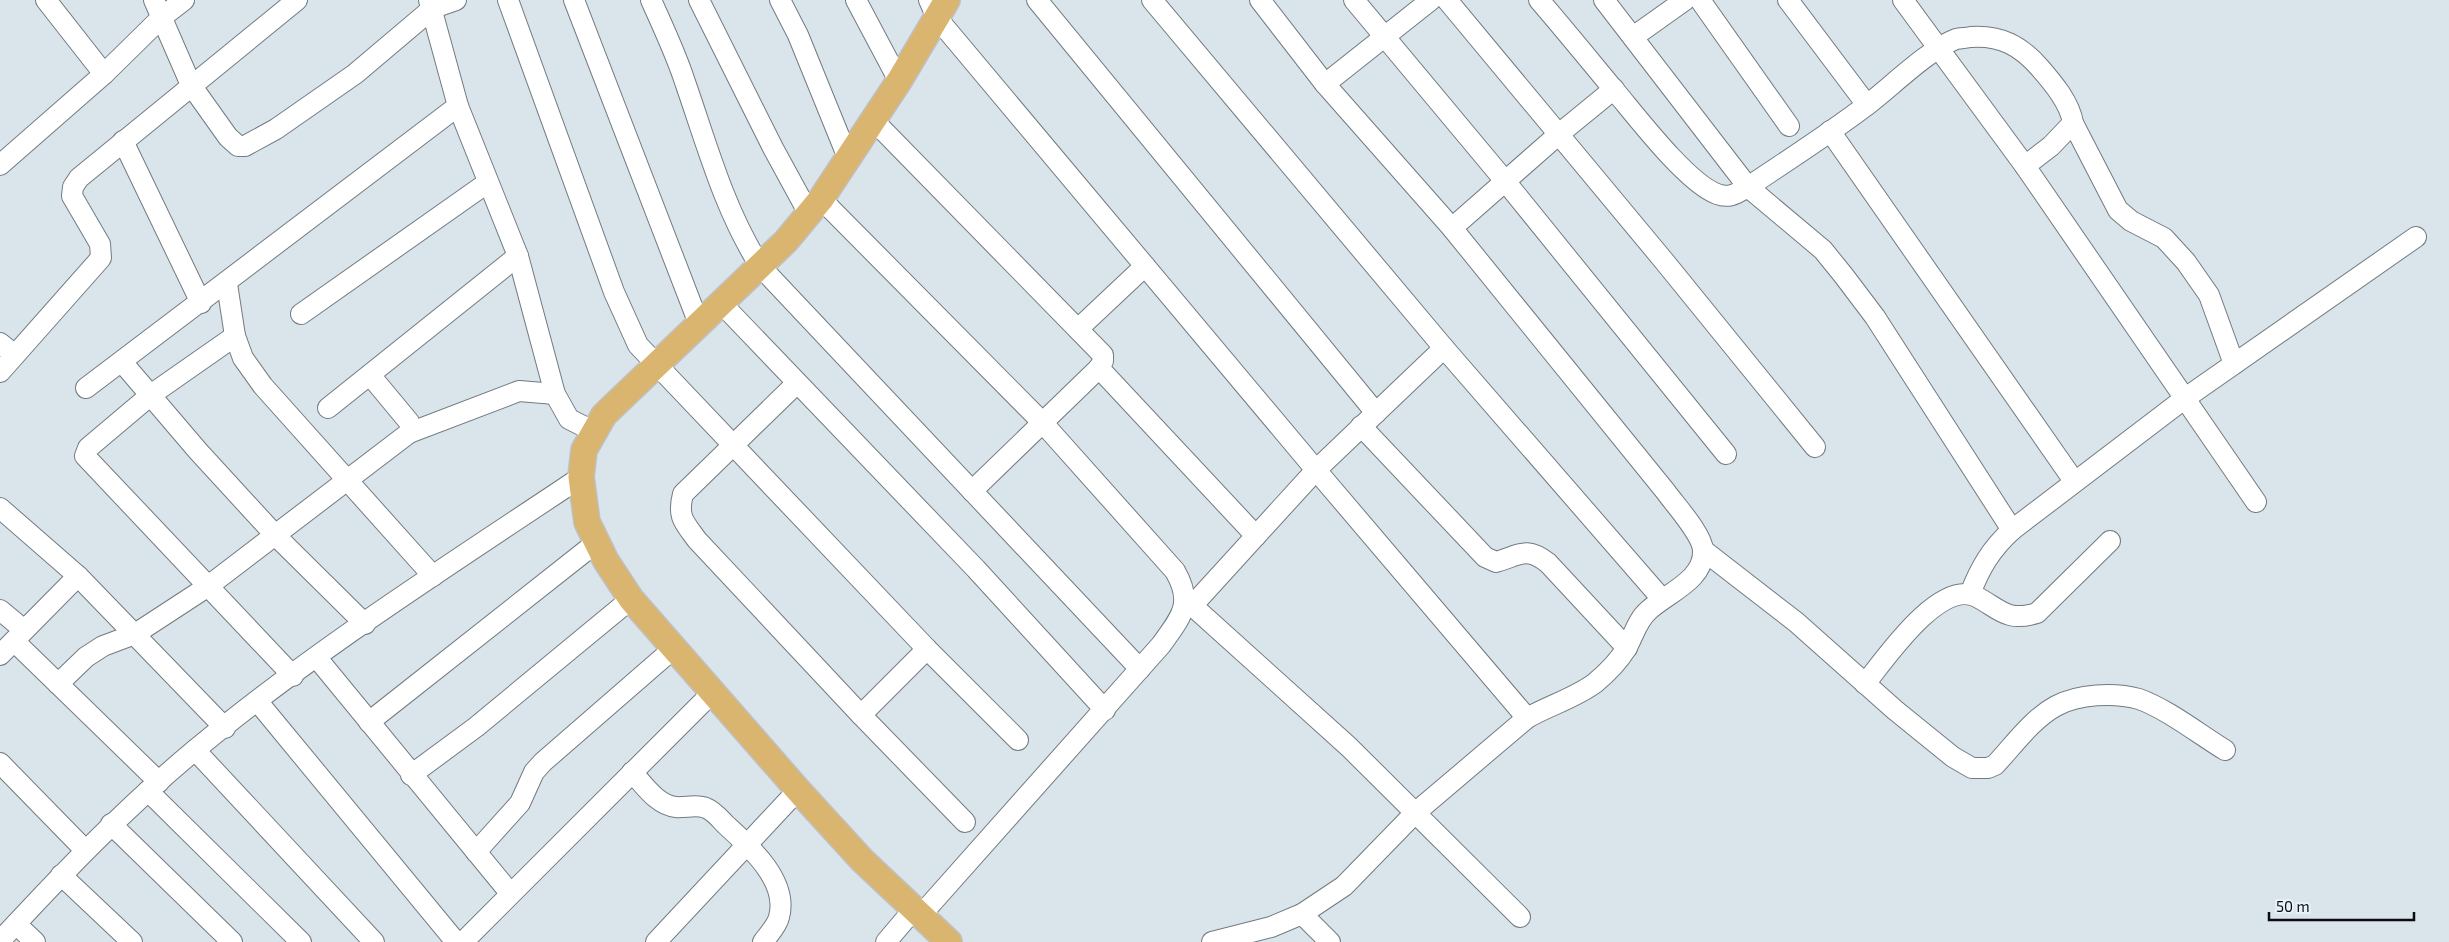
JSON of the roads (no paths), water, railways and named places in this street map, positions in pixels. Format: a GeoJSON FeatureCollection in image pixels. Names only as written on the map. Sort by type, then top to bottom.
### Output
{"type":"FeatureCollection","features":[{"type":"Feature","properties":{"kind":"main road"},"geometry":{"type":"LineString","coordinates":[[938,6],[899,81],[815,207],[722,304],[657,363],[604,415],[584,450],[581,478],[587,522],[631,599],[673,649],[862,860],[949,942]]}},
{"type":"Feature","properties":{"kind":"street"},"geometry":{"type":"LineString","coordinates":[[46,0],[104,74]]}},
{"type":"Feature","properties":{"kind":"street"},"geometry":{"type":"LineString","coordinates":[[0,165],[104,74],[158,8],[184,0]]}},
{"type":"Feature","properties":{"kind":"street"},"geometry":{"type":"LineString","coordinates":[[0,372],[7,349],[98,263],[101,258],[100,244],[72,196],[79,178],[297,0]]}},
{"type":"Feature","properties":{"kind":"street"},"geometry":{"type":"LineString","coordinates":[[158,8],[191,85],[228,137],[238,146],[245,146],[276,129],[355,74],[431,4],[456,0]]}},
{"type":"Feature","properties":{"kind":"street"},"geometry":{"type":"LineString","coordinates":[[508,0],[614,292],[634,339],[928,649],[1018,740]]}},
{"type":"Feature","properties":{"kind":"street"},"geometry":{"type":"LineString","coordinates":[[574,0],[699,324]]}},
{"type":"Feature","properties":{"kind":"street"},"geometry":{"type":"LineString","coordinates":[[651,0],[684,79],[722,192],[742,238],[760,266],[1140,669]]}},
{"type":"Feature","properties":{"kind":"street"},"geometry":{"type":"LineString","coordinates":[[699,0],[773,148],[815,207],[1042,422],[1175,571],[1183,585],[1189,603],[1349,747],[1520,917]]}},
{"type":"Feature","properties":{"kind":"street"},"geometry":{"type":"LineString","coordinates":[[780,0],[798,35],[848,158]]}},
{"type":"Feature","properties":{"kind":"street"},"geometry":{"type":"LineString","coordinates":[[856,0],[899,81]]}},
{"type":"Feature","properties":{"kind":"street"},"geometry":{"type":"LineString","coordinates":[[1037,0],[1376,413]]}},
{"type":"Feature","properties":{"kind":"street"},"geometry":{"type":"LineString","coordinates":[[1152,0],[1444,348],[1662,599]]}},
{"type":"Feature","properties":{"kind":"street"},"geometry":{"type":"LineString","coordinates":[[1260,0],[1324,84],[1452,228],[1666,492],[1698,536],[1703,550],[1796,622],[1895,710],[1953,756],[1972,768],[1988,768],[1995,765],[2041,717],[2055,706],[2083,697],[2098,696],[2121,696],[2139,700],[2225,750]]}},
{"type":"Feature","properties":{"kind":"street"},"geometry":{"type":"LineString","coordinates":[[1354,0],[1505,181],[1726,454]]}},
{"type":"Feature","properties":{"kind":"street"},"geometry":{"type":"LineString","coordinates":[[1324,84],[1431,0]]}},
{"type":"Feature","properties":{"kind":"street"},"geometry":{"type":"LineString","coordinates":[[1447,0],[1815,447]]}},
{"type":"Feature","properties":{"kind":"street"},"geometry":{"type":"LineString","coordinates":[[1539,0],[1656,140],[1704,186],[1716,194],[1731,197],[1867,105],[1939,48],[1957,39],[1982,36],[2003,39],[2015,44],[2042,69],[2071,113],[2073,123],[2118,210],[2131,221],[2164,238],[2186,262],[2208,295],[2234,364]]}},
{"type":"Feature","properties":{"kind":"street"},"geometry":{"type":"LineString","coordinates":[[1604,0],[1748,187],[1823,250],[1844,276],[1875,317],[2012,530]]}},
{"type":"Feature","properties":{"kind":"street"},"geometry":{"type":"LineString","coordinates":[[1633,37],[1685,0]]}},
{"type":"Feature","properties":{"kind":"street"},"geometry":{"type":"LineString","coordinates":[[1700,0],[1789,126]]}},
{"type":"Feature","properties":{"kind":"street"},"geometry":{"type":"LineString","coordinates":[[1788,0],[1867,105]]}},
{"type":"Feature","properties":{"kind":"street"},"geometry":{"type":"LineString","coordinates":[[1903,0],[2025,166],[2256,502]]}},
{"type":"Feature","properties":{"kind":"street"},"geometry":{"type":"LineString","coordinates":[[431,4],[458,106],[487,183],[518,256],[555,394],[569,419],[595,432]]}},
{"type":"Feature","properties":{"kind":"street"},"geometry":{"type":"LineString","coordinates":[[938,6],[1145,266],[1527,718]]}},
{"type":"Feature","properties":{"kind":"street"},"geometry":{"type":"LineString","coordinates":[[1452,228],[1559,134],[1614,89]]}},
{"type":"Feature","properties":{"kind":"street"},"geometry":{"type":"LineString","coordinates":[[86,388],[227,284],[458,106]]}},
{"type":"Feature","properties":{"kind":"street"},"geometry":{"type":"LineString","coordinates":[[874,121],[1103,355],[1103,361],[1099,368],[972,491]]}},
{"type":"Feature","properties":{"kind":"street"},"geometry":{"type":"LineString","coordinates":[[2025,166],[2062,136],[2073,123]]}},
{"type":"Feature","properties":{"kind":"street"},"geometry":{"type":"LineString","coordinates":[[1830,131],[2074,481]]}},
{"type":"Feature","properties":{"kind":"street"},"geometry":{"type":"LineString","coordinates":[[123,141],[201,303]]}},
{"type":"Feature","properties":{"kind":"street"},"geometry":{"type":"LineString","coordinates":[[301,314],[487,183]]}},
{"type":"Feature","properties":{"kind":"street"},"geometry":{"type":"LineString","coordinates":[[1970,594],[1979,570],[1988,554],[2012,530],[2184,399],[2416,237]]}},
{"type":"Feature","properties":{"kind":"street"},"geometry":{"type":"LineString","coordinates":[[328,408],[518,256]]}},
{"type":"Feature","properties":{"kind":"street"},"geometry":{"type":"LineString","coordinates":[[1078,329],[1145,266]]}},
{"type":"Feature","properties":{"kind":"street"},"geometry":{"type":"LineString","coordinates":[[227,284],[235,336],[244,358],[262,386],[432,576]]}},
{"type":"Feature","properties":{"kind":"street"},"geometry":{"type":"LineString","coordinates":[[722,304],[976,569],[1104,710]]}},
{"type":"Feature","properties":{"kind":"street"},"geometry":{"type":"LineString","coordinates":[[235,336],[152,394],[88,448],[85,456],[293,676]]}},
{"type":"Feature","properties":{"kind":"street"},"geometry":{"type":"LineString","coordinates":[[886,942],[917,912],[1104,710],[1140,669],[1181,617],[1189,603],[1256,536],[1316,470],[1444,348]]}},
{"type":"Feature","properties":{"kind":"street"},"geometry":{"type":"LineString","coordinates":[[122,362],[152,394],[198,452],[276,536],[365,624]]}},
{"type":"Feature","properties":{"kind":"street"},"geometry":{"type":"LineString","coordinates":[[1099,368],[1256,536]]}},
{"type":"Feature","properties":{"kind":"street"},"geometry":{"type":"LineString","coordinates":[[370,375],[409,422],[410,433]]}},
{"type":"Feature","properties":{"kind":"street"},"geometry":{"type":"LineString","coordinates":[[797,383],[683,494],[679,509],[684,522],[703,547],[965,822]]}},
{"type":"Feature","properties":{"kind":"street"},"geometry":{"type":"LineString","coordinates":[[58,684],[92,654],[118,640],[135,634],[207,587],[410,433],[519,391],[555,394]]}},
{"type":"Feature","properties":{"kind":"street"},"geometry":{"type":"LineString","coordinates":[[1361,426],[1485,557],[1496,562],[1526,552],[1536,554],[1548,563],[1627,648]]}},
{"type":"Feature","properties":{"kind":"street"},"geometry":{"type":"LineString","coordinates":[[0,941],[111,824],[196,750],[317,658],[432,576],[581,478]]}},
{"type":"Feature","properties":{"kind":"street"},"geometry":{"type":"LineString","coordinates":[[0,508],[78,576],[225,728]]}},
{"type":"Feature","properties":{"kind":"street"},"geometry":{"type":"LineString","coordinates":[[1865,684],[1912,626],[1936,605],[1955,597],[1970,594],[2008,615],[2022,618],[2037,613],[2110,541]]}},
{"type":"Feature","properties":{"kind":"street"},"geometry":{"type":"LineString","coordinates":[[369,722],[597,542]]}},
{"type":"Feature","properties":{"kind":"street"},"geometry":{"type":"LineString","coordinates":[[1212,942],[1271,927],[1302,914],[1344,886],[1416,813],[1527,718],[1546,707],[1580,693],[1608,671],[1627,648],[1639,620],[1662,599],[1685,585],[1696,573],[1703,550]]}},
{"type":"Feature","properties":{"kind":"street"},"geometry":{"type":"LineString","coordinates":[[13,642],[78,576]]}},
{"type":"Feature","properties":{"kind":"street"},"geometry":{"type":"LineString","coordinates":[[411,775],[476,727],[631,599]]}},
{"type":"Feature","properties":{"kind":"street"},"geometry":{"type":"LineString","coordinates":[[0,610],[13,642],[58,684],[301,942]]}},
{"type":"Feature","properties":{"kind":"street"},"geometry":{"type":"LineString","coordinates":[[476,852],[520,803],[530,781],[543,762],[673,649]]}},
{"type":"Feature","properties":{"kind":"street"},"geometry":{"type":"LineString","coordinates":[[861,715],[928,649]]}},
{"type":"Feature","properties":{"kind":"street"},"geometry":{"type":"LineString","coordinates":[[317,658],[411,775],[510,893]]}},
{"type":"Feature","properties":{"kind":"street"},"geometry":{"type":"LineString","coordinates":[[258,702],[467,940],[510,893],[712,693]]}},
{"type":"Feature","properties":{"kind":"street"},"geometry":{"type":"LineString","coordinates":[[196,750],[374,942]]}},
{"type":"Feature","properties":{"kind":"street"},"geometry":{"type":"LineString","coordinates":[[0,764],[85,850]]}},
{"type":"Feature","properties":{"kind":"street"},"geometry":{"type":"LineString","coordinates":[[632,772],[665,804],[676,807],[705,807],[747,844],[775,883],[780,902],[779,917],[763,942]]}},
{"type":"Feature","properties":{"kind":"street"},"geometry":{"type":"LineString","coordinates":[[656,942],[798,790]]}},
{"type":"Feature","properties":{"kind":"street"},"geometry":{"type":"LineString","coordinates":[[111,824],[232,942]]}},
{"type":"Feature","properties":{"kind":"street"},"geometry":{"type":"LineString","coordinates":[[61,875],[132,942]]}},
{"type":"Feature","properties":{"kind":"street"},"geometry":{"type":"LineString","coordinates":[[1302,914],[1330,942]]}},
{"type":"Feature","properties":{"kind":"street"},"geometry":{"type":"LineString","coordinates":[[16,924],[35,942]]}},
{"type":"Feature","properties":{"kind":"street"},"geometry":{"type":"LineString","coordinates":[[1256,942],[1271,927]]}}]}
